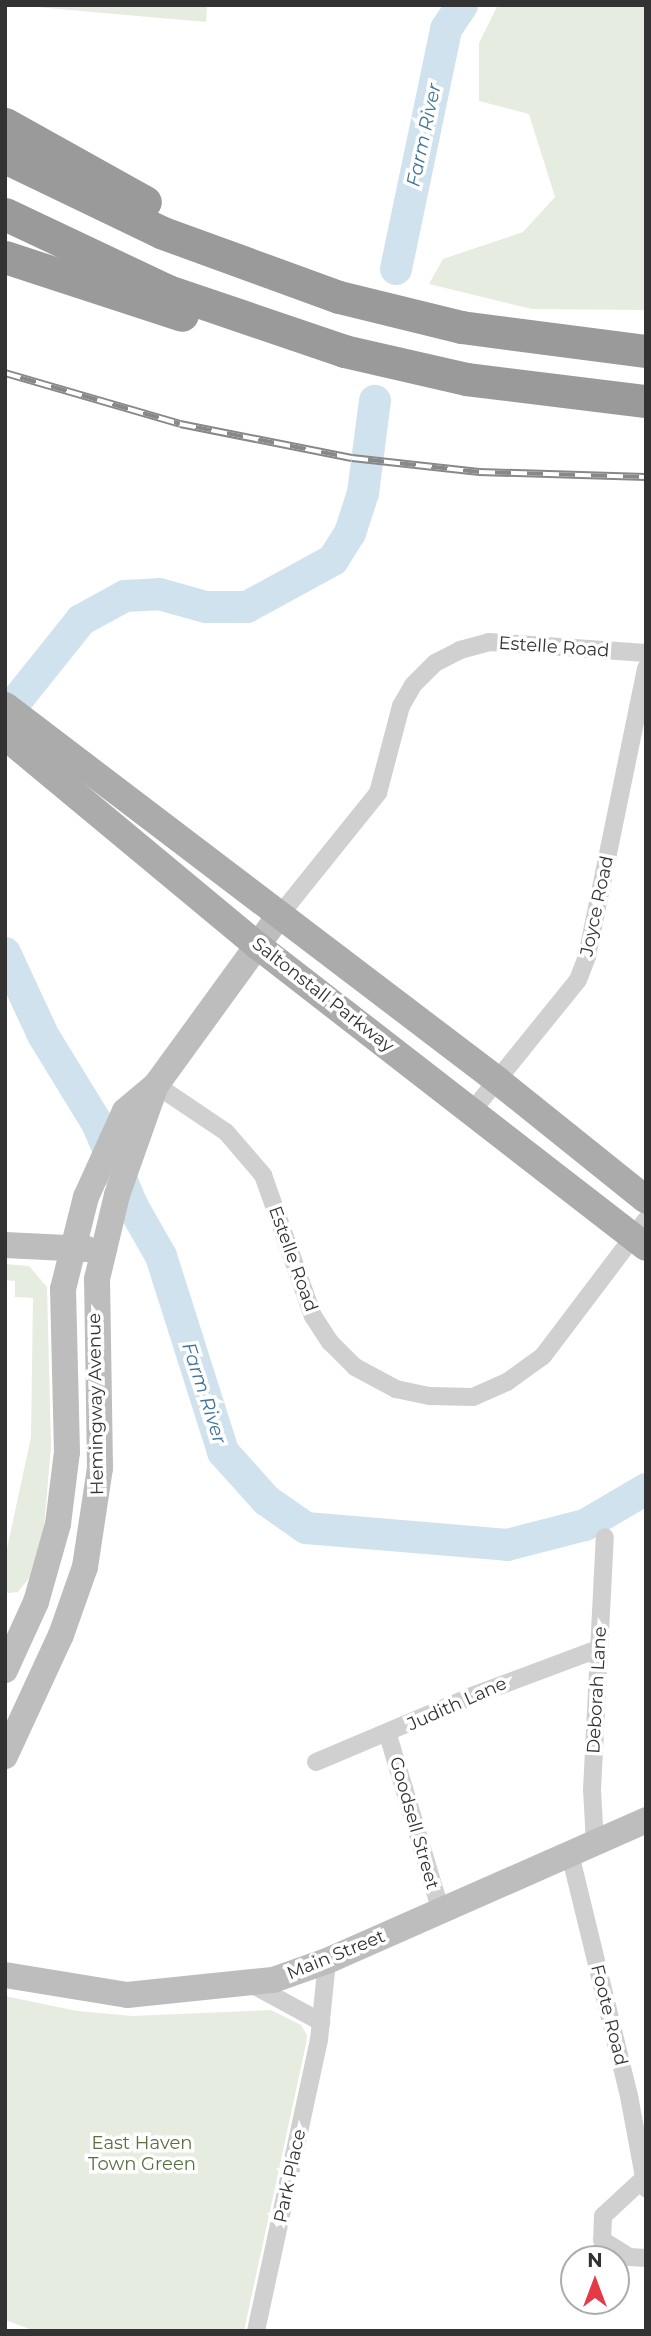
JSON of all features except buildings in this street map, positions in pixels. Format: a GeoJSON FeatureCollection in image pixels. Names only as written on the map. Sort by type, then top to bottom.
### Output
{"type":"FeatureCollection","features":[{"type":"Feature","properties":{"kind":"highway"},"geometry":{"type":"LineString","coordinates":[[5,124],[182,222],[339,297]]}},
{"type":"Feature","properties":{"kind":"highway"},"geometry":{"type":"LineString","coordinates":[[5,157],[174,238],[339,297],[473,329],[646,351]]}},
{"type":"Feature","properties":{"kind":"highway"},"geometry":{"type":"LineString","coordinates":[[5,214],[168,291],[344,351]]}},
{"type":"Feature","properties":{"kind":"highway"},"geometry":{"type":"LineString","coordinates":[[5,257],[147,307],[466,379],[646,401]]}},
{"type":"Feature","properties":{"kind":"main road","name":"Saltonstall Parkway"},"geometry":{"type":"LineString","coordinates":[[9,724],[279,916],[497,1080],[646,1200]]}},
{"type":"Feature","properties":{"kind":"main road","name":"Saltonstall Parkway"},"geometry":{"type":"LineString","coordinates":[[9,724],[258,946],[642,1236]]}},
{"type":"Feature","properties":{"kind":"main road","name":"Hemingway Avenue"},"geometry":{"type":"LineString","coordinates":[[5,1670],[27,1624],[52,1553],[64,1479],[61,1314],[70,1247],[97,1167],[117,1125],[131,1104],[156,1085],[279,916]]}},
{"type":"Feature","properties":{"kind":"main road","name":"Hemingway Avenue"},"geometry":{"type":"LineString","coordinates":[[5,1756],[61,1635],[85,1567],[98,1498],[95,1300],[102,1250],[117,1195],[156,1085]]}},
{"type":"Feature","properties":{"kind":"main road"},"geometry":{"type":"LineString","coordinates":[[5,1245],[102,1250]]}},
{"type":"Feature","properties":{"kind":"main road"},"geometry":{"type":"LineString","coordinates":[[27,1624],[61,1635]]}},
{"type":"Feature","properties":{"kind":"main road","name":"Main Street"},"geometry":{"type":"LineString","coordinates":[[13,1977],[127,1995],[251,1984],[327,1961],[646,1820]]}},
{"type":"Feature","properties":{"kind":"street","name":"Estelle Road"},"geometry":{"type":"LineString","coordinates":[[279,916],[378,793],[401,706],[413,685],[435,663],[460,650],[489,642],[646,653]]}},
{"type":"Feature","properties":{"kind":"street","name":"Joyce Road"},"geometry":{"type":"LineString","coordinates":[[473,1110],[579,981],[587,956],[646,668]]}},
{"type":"Feature","properties":{"kind":"street","name":"Estelle Road"},"geometry":{"type":"LineString","coordinates":[[156,1085],[226,1132],[263,1175],[313,1316],[330,1342],[355,1367],[396,1389],[430,1396],[473,1396],[507,1382],[543,1356],[642,1236]]}},
{"type":"Feature","properties":{"kind":"street","name":"Deborah Lane"},"geometry":{"type":"LineString","coordinates":[[595,1843],[592,1790],[605,1537]]}},
{"type":"Feature","properties":{"kind":"street","name":"Judith Lane"},"geometry":{"type":"LineString","coordinates":[[316,1762],[388,1735],[472,1696],[598,1649]]}},
{"type":"Feature","properties":{"kind":"street","name":"Goodsell Street"},"geometry":{"type":"LineString","coordinates":[[388,1735],[441,1912]]}},
{"type":"Feature","properties":{"kind":"street","name":"Foote Road"},"geometry":{"type":"LineString","coordinates":[[570,1854],[637,2094],[645,2183],[603,2216],[602,2240],[629,2257],[646,2258]]}},
{"type":"Feature","properties":{"kind":"street","name":"Park Place"},"geometry":{"type":"LineString","coordinates":[[256,2331],[321,2022],[327,1961]]}},
{"type":"Feature","properties":{"kind":"street"},"geometry":{"type":"LineString","coordinates":[[251,1984],[321,2022]]}},
{"type":"Feature","properties":{"kind":"green space"},"geometry":{"type":"Polygon","coordinates":[[[14,5],[207,5],[206,22],[14,5]]]}},
{"type":"Feature","properties":{"kind":"green space"},"geometry":{"type":"Polygon","coordinates":[[[498,5],[646,5],[646,310],[532,309],[429,284],[443,259],[523,232],[555,197],[529,114],[479,101],[479,43],[498,5]]]}},
{"type":"Feature","properties":{"kind":"green space"},"geometry":{"type":"Polygon","coordinates":[[[5,1264],[29,1266],[47,1287],[51,1446],[44,1528],[29,1578],[18,1592],[9,1593],[5,1592],[5,1558],[31,1437],[33,1298],[15,1297],[15,1281],[5,1280],[5,1264]]]}},
{"type":"Feature","properties":{"kind":"green space","name":"East Haven Town Green"},"geometry":{"type":"Polygon","coordinates":[[[5,1996],[77,2011],[133,2016],[271,2010],[301,2025],[307,2035],[306,2044],[244,2331],[35,2331],[5,2320],[5,1996]]]}},
{"type":"Feature","properties":{"kind":"waterway","name":"Farm River"},"geometry":{"type":"LineString","coordinates":[[396,269],[446,29],[462,5]]}},
{"type":"Feature","properties":{"kind":"waterway","name":"Farm River"},"geometry":{"type":"LineString","coordinates":[[5,715],[81,620],[125,596],[159,594],[206,607],[247,607],[333,560],[350,533],[363,493],[375,401]]}},
{"type":"Feature","properties":{"kind":"waterway","name":"Farm River"},"geometry":{"type":"LineString","coordinates":[[5,953],[43,1035],[97,1123],[133,1207],[161,1256],[223,1452],[266,1500],[306,1528],[507,1545],[585,1525],[646,1489]]}},
{"type":"Feature","properties":{"kind":"railway"},"geometry":{"type":"LineString","coordinates":[[5,373],[180,424],[352,458],[479,472],[646,477]]}}]}
